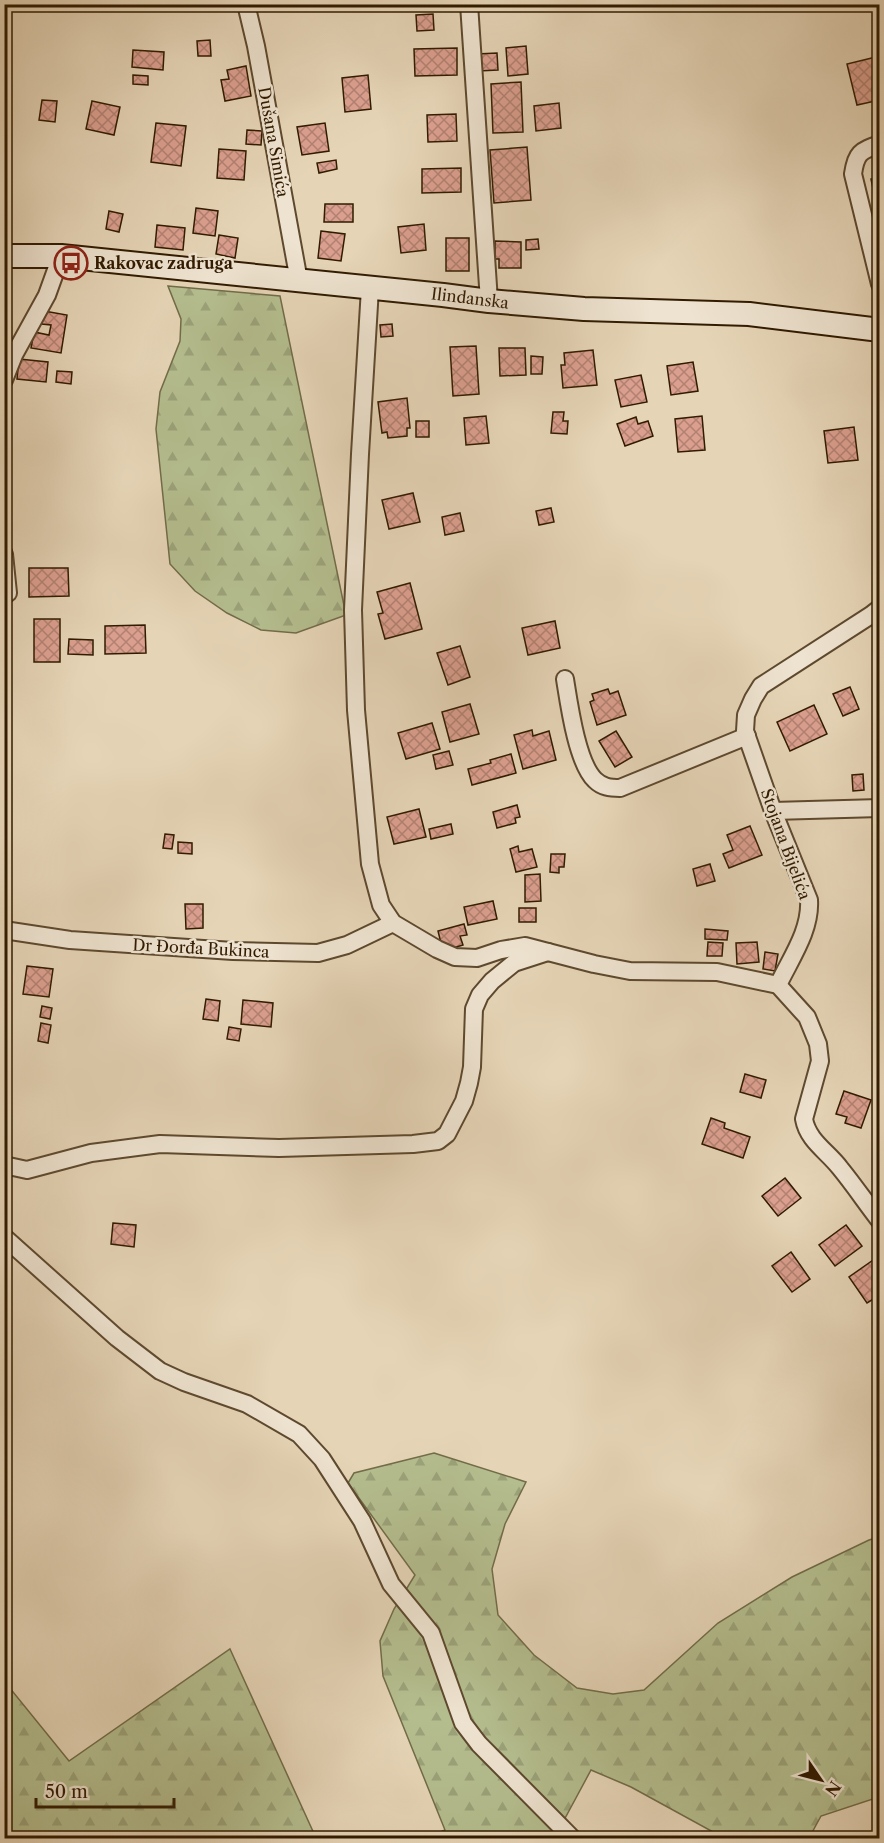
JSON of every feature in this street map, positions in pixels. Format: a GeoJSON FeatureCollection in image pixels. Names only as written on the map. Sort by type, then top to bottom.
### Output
{"type":"FeatureCollection","features":[{"type":"Feature","properties":{"kind":"street","name":"Dušana Simića"},"geometry":{"type":"LineString","coordinates":[[246,4],[256,46],[299,280]]}},
{"type":"Feature","properties":{"kind":"street"},"geometry":{"type":"LineString","coordinates":[[469,4],[489,301]]}},
{"type":"Feature","properties":{"kind":"street"},"geometry":{"type":"LineString","coordinates":[[879,144],[859,153],[855,159],[853,174],[879,284]]}},
{"type":"Feature","properties":{"kind":"street","name":"Ilindanska"},"geometry":{"type":"LineString","coordinates":[[4,256],[61,256],[584,309],[749,314],[879,330]]}},
{"type":"Feature","properties":{"kind":"street"},"geometry":{"type":"LineString","coordinates":[[4,380],[14,355],[47,295],[61,256]]}},
{"type":"Feature","properties":{"kind":"street"},"geometry":{"type":"LineString","coordinates":[[370,288],[353,610],[356,710],[370,864],[381,905],[393,923],[455,957],[477,958],[501,950],[525,946],[630,971],[717,972],[778,985],[807,1017],[818,1044],[820,1061],[804,1119],[806,1128],[810,1136],[838,1165],[879,1221]]}},
{"type":"Feature","properties":{"kind":"street"},"geometry":{"type":"LineString","coordinates":[[4,554],[8,592]]}},
{"type":"Feature","properties":{"kind":"street","name":"Stojana Bijelića"},"geometry":{"type":"LineString","coordinates":[[778,985],[807,925],[810,912],[809,900],[773,811],[745,731],[746,715],[761,686],[879,608]]}},
{"type":"Feature","properties":{"kind":"street"},"geometry":{"type":"LineString","coordinates":[[565,679],[572,720],[585,768],[594,780],[604,786],[620,788],[747,736]]}},
{"type":"Feature","properties":{"kind":"street"},"geometry":{"type":"LineString","coordinates":[[773,811],[879,808]]}},
{"type":"Feature","properties":{"kind":"street","name":"Dr Đorđa Bukinca"},"geometry":{"type":"LineString","coordinates":[[4,930],[69,940],[233,951],[318,953],[347,945],[393,923]]}},
{"type":"Feature","properties":{"kind":"street"},"geometry":{"type":"LineString","coordinates":[[4,1165],[27,1170],[91,1153],[160,1144],[279,1148],[413,1144],[438,1141],[447,1134],[464,1101],[472,1067],[474,1009],[480,995],[492,981],[514,963],[549,952]]}},
{"type":"Feature","properties":{"kind":"street"},"geometry":{"type":"LineString","coordinates":[[4,1238],[117,1338],[160,1371],[247,1404],[299,1434],[322,1459],[362,1521],[391,1584],[430,1633],[463,1723],[479,1744],[572,1839]]}},
{"type":"Feature","properties":{"kind":"green space"},"geometry":{"type":"Polygon","coordinates":[[[168,286],[280,296],[346,615],[296,633],[261,630],[227,613],[195,591],[170,564],[156,429],[160,392],[180,341],[181,319],[168,286]]]}},
{"type":"Feature","properties":{"kind":"green space"},"geometry":{"type":"Polygon","coordinates":[[[434,1453],[526,1482],[505,1524],[492,1569],[498,1615],[534,1655],[577,1688],[613,1694],[644,1690],[718,1623],[792,1577],[879,1537],[879,1797],[821,1816],[809,1838],[724,1838],[631,1787],[591,1770],[563,1822],[582,1838],[425,1838],[445,1830],[383,1676],[380,1641],[394,1609],[415,1575],[348,1483],[354,1473],[434,1453]]]}},
{"type":"Feature","properties":{"kind":"green space"},"geometry":{"type":"Polygon","coordinates":[[[230,1649],[316,1838],[5,1838],[5,1682],[69,1761],[230,1649]]]}},
{"type":"Feature","properties":{"kind":"building"},"geometry":{"type":"Polygon","coordinates":[[[433,14],[434,30],[417,31],[416,15],[433,14]]]}},
{"type":"Feature","properties":{"kind":"building"},"geometry":{"type":"Polygon","coordinates":[[[210,40],[211,56],[198,56],[197,41],[210,40]]]}},
{"type":"Feature","properties":{"kind":"building"},"geometry":{"type":"Polygon","coordinates":[[[526,46],[528,74],[508,76],[506,48],[526,46]]]}},
{"type":"Feature","properties":{"kind":"building"},"geometry":{"type":"Polygon","coordinates":[[[457,48],[457,75],[415,76],[414,49],[457,48]]]}},
{"type":"Feature","properties":{"kind":"building"},"geometry":{"type":"Polygon","coordinates":[[[133,50],[164,52],[163,70],[132,67],[133,50]]]}},
{"type":"Feature","properties":{"kind":"building"},"geometry":{"type":"Polygon","coordinates":[[[497,53],[498,70],[478,71],[477,54],[497,53]]]}},
{"type":"Feature","properties":{"kind":"building"},"geometry":{"type":"Polygon","coordinates":[[[876,57],[880,73],[880,100],[857,105],[847,64],[876,57]]]}},
{"type":"Feature","properties":{"kind":"building"},"geometry":{"type":"Polygon","coordinates":[[[246,66],[251,96],[225,101],[221,80],[229,79],[227,70],[246,66]]]}},
{"type":"Feature","properties":{"kind":"building"},"geometry":{"type":"Polygon","coordinates":[[[133,75],[148,76],[148,85],[133,84],[133,75]]]}},
{"type":"Feature","properties":{"kind":"building"},"geometry":{"type":"Polygon","coordinates":[[[368,75],[371,109],[345,112],[342,78],[368,75]]]}},
{"type":"Feature","properties":{"kind":"building"},"geometry":{"type":"Polygon","coordinates":[[[521,82],[523,132],[493,133],[491,84],[521,82]]]}},
{"type":"Feature","properties":{"kind":"building"},"geometry":{"type":"Polygon","coordinates":[[[42,100],[57,101],[55,122],[39,120],[42,100]]]}},
{"type":"Feature","properties":{"kind":"building"},"geometry":{"type":"Polygon","coordinates":[[[92,101],[120,107],[114,135],[86,129],[92,101]]]}},
{"type":"Feature","properties":{"kind":"building"},"geometry":{"type":"Polygon","coordinates":[[[559,103],[561,128],[536,131],[534,106],[559,103]]]}},
{"type":"Feature","properties":{"kind":"building"},"geometry":{"type":"Polygon","coordinates":[[[456,114],[457,141],[428,142],[427,115],[456,114]]]}},
{"type":"Feature","properties":{"kind":"building"},"geometry":{"type":"Polygon","coordinates":[[[156,123],[186,126],[181,166],[151,162],[156,123]]]}},
{"type":"Feature","properties":{"kind":"building"},"geometry":{"type":"Polygon","coordinates":[[[325,123],[329,151],[302,155],[297,127],[325,123]]]}},
{"type":"Feature","properties":{"kind":"building"},"geometry":{"type":"Polygon","coordinates":[[[247,130],[262,131],[261,145],[246,144],[247,130]]]}},
{"type":"Feature","properties":{"kind":"building"},"geometry":{"type":"Polygon","coordinates":[[[527,147],[531,200],[494,203],[490,150],[527,147]]]}},
{"type":"Feature","properties":{"kind":"building"},"geometry":{"type":"Polygon","coordinates":[[[219,149],[246,151],[244,180],[217,178],[219,149]]]}},
{"type":"Feature","properties":{"kind":"building"},"geometry":{"type":"Polygon","coordinates":[[[336,160],[337,169],[319,173],[317,163],[336,160]]]}},
{"type":"Feature","properties":{"kind":"building"},"geometry":{"type":"Polygon","coordinates":[[[461,168],[461,192],[422,193],[422,169],[461,168]]]}},
{"type":"Feature","properties":{"kind":"building"},"geometry":{"type":"Polygon","coordinates":[[[880,177],[880,212],[878,213],[871,179],[880,177]]]}},
{"type":"Feature","properties":{"kind":"building"},"geometry":{"type":"Polygon","coordinates":[[[325,204],[353,204],[353,222],[324,222],[325,204]]]}},
{"type":"Feature","properties":{"kind":"building"},"geometry":{"type":"Polygon","coordinates":[[[196,208],[218,211],[215,236],[193,233],[196,208]]]}},
{"type":"Feature","properties":{"kind":"building"},"geometry":{"type":"Polygon","coordinates":[[[109,211],[123,214],[119,232],[106,229],[109,211]]]}},
{"type":"Feature","properties":{"kind":"building"},"geometry":{"type":"Polygon","coordinates":[[[424,224],[426,250],[401,253],[398,227],[424,224]]]}},
{"type":"Feature","properties":{"kind":"building"},"geometry":{"type":"Polygon","coordinates":[[[157,225],[185,228],[183,250],[155,247],[157,225]]]}},
{"type":"Feature","properties":{"kind":"building"},"geometry":{"type":"Polygon","coordinates":[[[321,231],[345,234],[341,261],[318,258],[321,231]]]}},
{"type":"Feature","properties":{"kind":"building"},"geometry":{"type":"Polygon","coordinates":[[[219,235],[238,238],[235,258],[216,254],[219,235]]]}},
{"type":"Feature","properties":{"kind":"building"},"geometry":{"type":"Polygon","coordinates":[[[446,238],[469,238],[469,271],[446,271],[446,238]]]}},
{"type":"Feature","properties":{"kind":"building"},"geometry":{"type":"Polygon","coordinates":[[[538,239],[539,249],[526,250],[526,240],[538,239]]]}},
{"type":"Feature","properties":{"kind":"building"},"geometry":{"type":"Polygon","coordinates":[[[495,241],[521,242],[521,268],[499,268],[499,259],[495,259],[495,241]]]}},
{"type":"Feature","properties":{"kind":"building"},"geometry":{"type":"Polygon","coordinates":[[[44,311],[67,315],[61,353],[31,348],[34,332],[49,335],[51,325],[42,324],[44,311]]]}},
{"type":"Feature","properties":{"kind":"building"},"geometry":{"type":"Polygon","coordinates":[[[392,324],[393,336],[381,337],[380,325],[392,324]]]}},
{"type":"Feature","properties":{"kind":"building"},"geometry":{"type":"Polygon","coordinates":[[[476,346],[479,394],[453,396],[450,347],[476,346]]]}},
{"type":"Feature","properties":{"kind":"building"},"geometry":{"type":"Polygon","coordinates":[[[499,348],[525,348],[526,375],[500,376],[499,348]]]}},
{"type":"Feature","properties":{"kind":"building"},"geometry":{"type":"Polygon","coordinates":[[[593,350],[597,385],[563,388],[561,365],[565,365],[564,353],[593,350]]]}},
{"type":"Feature","properties":{"kind":"building"},"geometry":{"type":"Polygon","coordinates":[[[531,356],[543,357],[542,374],[531,374],[531,356]]]}},
{"type":"Feature","properties":{"kind":"building"},"geometry":{"type":"Polygon","coordinates":[[[19,359],[48,362],[46,382],[17,379],[19,359]]]}},
{"type":"Feature","properties":{"kind":"building"},"geometry":{"type":"Polygon","coordinates":[[[693,362],[698,391],[671,395],[667,366],[693,362]]]}},
{"type":"Feature","properties":{"kind":"building"},"geometry":{"type":"Polygon","coordinates":[[[57,371],[72,372],[71,384],[56,382],[57,371]]]}},
{"type":"Feature","properties":{"kind":"building"},"geometry":{"type":"Polygon","coordinates":[[[641,375],[647,402],[621,407],[615,380],[641,375]]]}},
{"type":"Feature","properties":{"kind":"building"},"geometry":{"type":"Polygon","coordinates":[[[407,398],[410,428],[407,428],[407,436],[388,438],[387,432],[382,433],[378,402],[407,398]]]}},
{"type":"Feature","properties":{"kind":"building"},"geometry":{"type":"Polygon","coordinates":[[[553,412],[564,412],[563,421],[568,421],[567,434],[551,433],[553,412]]]}},
{"type":"Feature","properties":{"kind":"building"},"geometry":{"type":"Polygon","coordinates":[[[486,416],[489,443],[466,445],[464,418],[486,416]]]}},
{"type":"Feature","properties":{"kind":"building"},"geometry":{"type":"Polygon","coordinates":[[[702,416],[705,450],[678,452],[675,419],[702,416]]]}},
{"type":"Feature","properties":{"kind":"building"},"geometry":{"type":"Polygon","coordinates":[[[636,417],[638,424],[648,421],[653,436],[625,446],[617,424],[636,417]]]}},
{"type":"Feature","properties":{"kind":"building"},"geometry":{"type":"Polygon","coordinates":[[[416,421],[429,421],[429,437],[416,437],[416,421]]]}},
{"type":"Feature","properties":{"kind":"building"},"geometry":{"type":"Polygon","coordinates":[[[854,427],[858,460],[828,463],[824,431],[854,427]]]}},
{"type":"Feature","properties":{"kind":"building"},"geometry":{"type":"Polygon","coordinates":[[[413,493],[420,522],[389,529],[382,500],[413,493]]]}},
{"type":"Feature","properties":{"kind":"building"},"geometry":{"type":"Polygon","coordinates":[[[551,508],[554,522],[539,525],[536,511],[551,508]]]}},
{"type":"Feature","properties":{"kind":"building"},"geometry":{"type":"Polygon","coordinates":[[[460,513],[464,531],[445,535],[442,517],[460,513]]]}},
{"type":"Feature","properties":{"kind":"building"},"geometry":{"type":"Polygon","coordinates":[[[29,568],[68,568],[69,596],[29,597],[29,568]]]}},
{"type":"Feature","properties":{"kind":"building"},"geometry":{"type":"Polygon","coordinates":[[[410,583],[422,629],[385,639],[378,614],[383,613],[377,592],[410,583]]]}},
{"type":"Feature","properties":{"kind":"building"},"geometry":{"type":"Polygon","coordinates":[[[34,619],[60,619],[60,662],[34,662],[34,619]]]}},
{"type":"Feature","properties":{"kind":"building"},"geometry":{"type":"Polygon","coordinates":[[[555,621],[560,648],[528,655],[522,628],[555,621]]]}},
{"type":"Feature","properties":{"kind":"building"},"geometry":{"type":"Polygon","coordinates":[[[145,625],[146,653],[105,654],[105,626],[145,625]]]}},
{"type":"Feature","properties":{"kind":"building"},"geometry":{"type":"Polygon","coordinates":[[[69,639],[93,640],[93,655],[68,654],[69,639]]]}},
{"type":"Feature","properties":{"kind":"building"},"geometry":{"type":"Polygon","coordinates":[[[460,646],[470,677],[448,685],[437,653],[460,646]]]}},
{"type":"Feature","properties":{"kind":"building"},"geometry":{"type":"Polygon","coordinates":[[[850,687],[859,709],[843,716],[833,694],[850,687]]]}},
{"type":"Feature","properties":{"kind":"building"},"geometry":{"type":"Polygon","coordinates":[[[608,689],[610,694],[618,691],[626,715],[597,725],[590,702],[594,700],[592,694],[608,689]]]}},
{"type":"Feature","properties":{"kind":"building"},"geometry":{"type":"Polygon","coordinates":[[[470,704],[479,734],[450,742],[442,712],[470,704]]]}},
{"type":"Feature","properties":{"kind":"building"},"geometry":{"type":"Polygon","coordinates":[[[814,705],[827,734],[790,751],[777,722],[814,705]]]}},
{"type":"Feature","properties":{"kind":"building"},"geometry":{"type":"Polygon","coordinates":[[[432,723],[440,749],[406,759],[398,733],[432,723]]]}},
{"type":"Feature","properties":{"kind":"building"},"geometry":{"type":"Polygon","coordinates":[[[532,730],[533,736],[549,731],[556,760],[523,769],[514,735],[532,730]]]}},
{"type":"Feature","properties":{"kind":"building"},"geometry":{"type":"Polygon","coordinates":[[[616,731],[632,757],[615,767],[599,741],[616,731]]]}},
{"type":"Feature","properties":{"kind":"building"},"geometry":{"type":"Polygon","coordinates":[[[449,751],[453,765],[436,769],[433,755],[449,751]]]}},
{"type":"Feature","properties":{"kind":"building"},"geometry":{"type":"Polygon","coordinates":[[[511,754],[516,773],[472,785],[468,769],[491,763],[490,760],[511,754]]]}},
{"type":"Feature","properties":{"kind":"building"},"geometry":{"type":"Polygon","coordinates":[[[863,774],[864,790],[853,791],[852,775],[863,774]]]}},
{"type":"Feature","properties":{"kind":"building"},"geometry":{"type":"Polygon","coordinates":[[[517,805],[520,817],[515,818],[516,823],[497,828],[493,812],[517,805]]]}},
{"type":"Feature","properties":{"kind":"building"},"geometry":{"type":"Polygon","coordinates":[[[419,809],[426,837],[394,844],[387,817],[419,809]]]}},
{"type":"Feature","properties":{"kind":"building"},"geometry":{"type":"Polygon","coordinates":[[[451,824],[453,834],[431,839],[429,829],[451,824]]]}},
{"type":"Feature","properties":{"kind":"building"},"geometry":{"type":"Polygon","coordinates":[[[750,826],[762,855],[729,868],[723,854],[733,850],[727,835],[750,826]]]}},
{"type":"Feature","properties":{"kind":"building"},"geometry":{"type":"Polygon","coordinates":[[[165,834],[174,835],[172,849],[163,848],[165,834]]]}},
{"type":"Feature","properties":{"kind":"building"},"geometry":{"type":"Polygon","coordinates":[[[178,842],[192,843],[192,854],[178,853],[178,842]]]}},
{"type":"Feature","properties":{"kind":"building"},"geometry":{"type":"Polygon","coordinates":[[[518,846],[519,852],[532,849],[537,867],[516,872],[510,849],[518,846]]]}},
{"type":"Feature","properties":{"kind":"building"},"geometry":{"type":"Polygon","coordinates":[[[551,854],[565,854],[564,867],[559,867],[559,873],[550,872],[551,854]]]}},
{"type":"Feature","properties":{"kind":"building"},"geometry":{"type":"Polygon","coordinates":[[[710,864],[715,881],[697,886],[693,869],[710,864]]]}},
{"type":"Feature","properties":{"kind":"building"},"geometry":{"type":"Polygon","coordinates":[[[540,874],[541,901],[525,902],[525,875],[540,874]]]}},
{"type":"Feature","properties":{"kind":"building"},"geometry":{"type":"Polygon","coordinates":[[[493,901],[497,919],[468,925],[464,907],[493,901]]]}},
{"type":"Feature","properties":{"kind":"building"},"geometry":{"type":"Polygon","coordinates":[[[185,904],[203,904],[203,928],[186,929],[185,904]]]}},
{"type":"Feature","properties":{"kind":"building"},"geometry":{"type":"Polygon","coordinates":[[[519,908],[536,908],[536,922],[519,922],[519,908]]]}},
{"type":"Feature","properties":{"kind":"building"},"geometry":{"type":"Polygon","coordinates":[[[464,924],[467,935],[460,936],[463,945],[443,951],[438,931],[464,924]]]}},
{"type":"Feature","properties":{"kind":"building"},"geometry":{"type":"Polygon","coordinates":[[[705,929],[728,931],[727,940],[705,939],[705,929]]]}},
{"type":"Feature","properties":{"kind":"building"},"geometry":{"type":"Polygon","coordinates":[[[708,942],[723,943],[722,956],[707,956],[708,942]]]}},
{"type":"Feature","properties":{"kind":"building"},"geometry":{"type":"Polygon","coordinates":[[[757,942],[759,962],[737,964],[736,943],[757,942]]]}},
{"type":"Feature","properties":{"kind":"building"},"geometry":{"type":"Polygon","coordinates":[[[765,952],[778,954],[775,971],[763,969],[765,952]]]}},
{"type":"Feature","properties":{"kind":"building"},"geometry":{"type":"Polygon","coordinates":[[[27,966],[53,969],[49,997],[23,994],[27,966]]]}},
{"type":"Feature","properties":{"kind":"building"},"geometry":{"type":"Polygon","coordinates":[[[206,999],[220,1001],[218,1021],[203,1019],[206,999]]]}},
{"type":"Feature","properties":{"kind":"building"},"geometry":{"type":"Polygon","coordinates":[[[243,1000],[273,1003],[271,1027],[241,1024],[243,1000]]]}},
{"type":"Feature","properties":{"kind":"building"},"geometry":{"type":"Polygon","coordinates":[[[42,1006],[52,1008],[50,1019],[40,1017],[42,1006]]]}},
{"type":"Feature","properties":{"kind":"building"},"geometry":{"type":"Polygon","coordinates":[[[41,1023],[51,1025],[48,1043],[38,1041],[41,1023]]]}},
{"type":"Feature","properties":{"kind":"building"},"geometry":{"type":"Polygon","coordinates":[[[229,1027],[241,1029],[239,1041],[227,1039],[229,1027]]]}},
{"type":"Feature","properties":{"kind":"building"},"geometry":{"type":"Polygon","coordinates":[[[745,1074],[766,1080],[761,1098],[740,1092],[745,1074]]]}},
{"type":"Feature","properties":{"kind":"building"},"geometry":{"type":"Polygon","coordinates":[[[844,1091],[871,1100],[861,1128],[845,1123],[847,1117],[836,1114],[844,1091]]]}},
{"type":"Feature","properties":{"kind":"building"},"geometry":{"type":"Polygon","coordinates":[[[711,1118],[725,1123],[724,1128],[750,1137],[743,1158],[702,1144],[711,1118]]]}},
{"type":"Feature","properties":{"kind":"building"},"geometry":{"type":"Polygon","coordinates":[[[785,1178],[801,1198],[778,1216],[762,1196],[785,1178]]]}},
{"type":"Feature","properties":{"kind":"building"},"geometry":{"type":"Polygon","coordinates":[[[113,1223],[136,1225],[134,1247],[111,1244],[113,1223]]]}},
{"type":"Feature","properties":{"kind":"building"},"geometry":{"type":"Polygon","coordinates":[[[846,1225],[862,1246],[835,1266],[819,1245],[846,1225]]]}},
{"type":"Feature","properties":{"kind":"building"},"geometry":{"type":"Polygon","coordinates":[[[791,1252],[810,1279],[792,1292],[772,1266],[791,1252]]]}},
{"type":"Feature","properties":{"kind":"building"},"geometry":{"type":"Polygon","coordinates":[[[876,1258],[880,1264],[880,1295],[867,1303],[849,1277],[876,1258]]]}},
{"type":"Feature","properties":{"kind":"place","name":"Rakovac zadruga"},"geometry":{"type":"Point","coordinates":[71,263]}}]}
